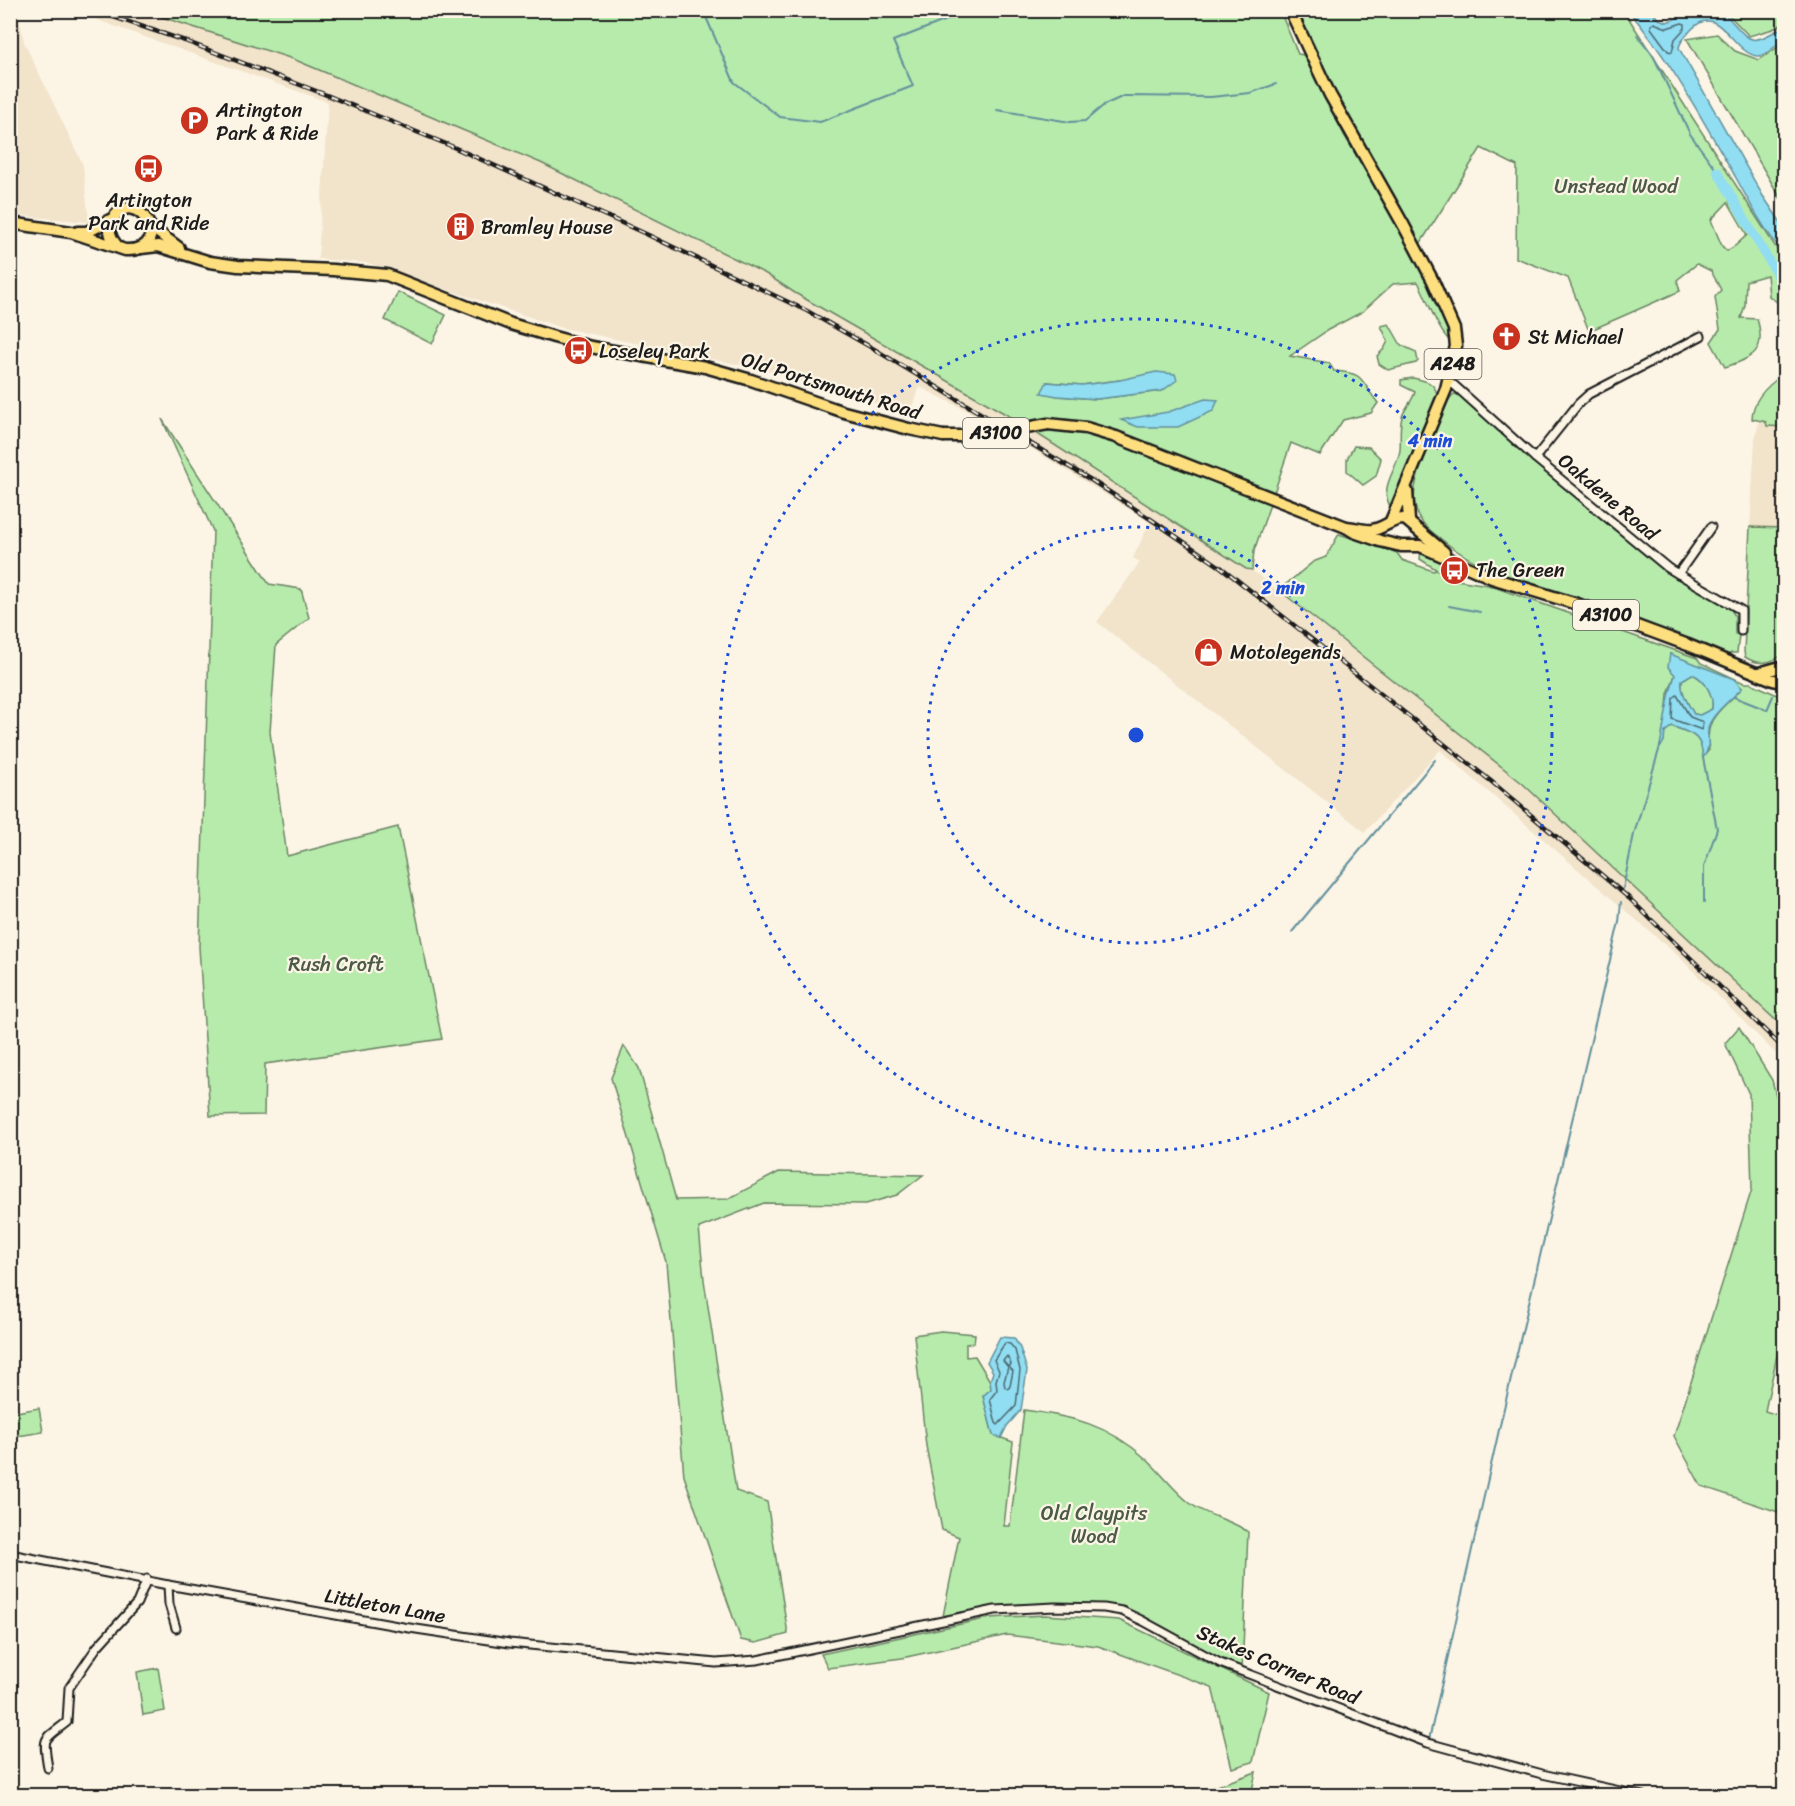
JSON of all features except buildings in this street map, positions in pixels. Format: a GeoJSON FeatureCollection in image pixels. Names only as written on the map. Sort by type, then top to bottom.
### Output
{"type":"FeatureCollection","features":[{"type":"Feature","properties":{"kind":"main road","name":"A248"},"geometry":{"type":"LineString","coordinates":[[1290,10],[1330,95],[1404,226],[1433,281],[1454,328],[1456,346],[1447,383],[1408,484],[1390,523]]}},
{"type":"Feature","properties":{"kind":"main road"},"geometry":{"type":"LineString","coordinates":[[71,232],[126,250],[134,250],[141,248],[150,235],[151,227],[148,219],[142,213],[127,209],[118,213],[114,218],[110,225],[110,233],[118,247]]}},
{"type":"Feature","properties":{"kind":"main road"},"geometry":{"type":"LineString","coordinates":[[10,223],[71,232],[87,232],[114,218]]}},
{"type":"Feature","properties":{"kind":"main road","name":"Old Portsmouth Road"},"geometry":{"type":"LineString","coordinates":[[151,227],[188,254]]}},
{"type":"Feature","properties":{"kind":"main road","name":"Old Portsmouth Road"},"geometry":{"type":"LineString","coordinates":[[141,248],[158,246],[210,262],[238,266],[387,275],[511,324],[554,337],[705,367],[751,380],[844,412],[943,436],[981,436],[1048,424],[1086,428],[1116,437],[1346,527],[1371,530],[1390,523]]}},
{"type":"Feature","properties":{"kind":"main road","name":"A248"},"geometry":{"type":"LineString","coordinates":[[1408,484],[1407,509],[1411,523]]}},
{"type":"Feature","properties":{"kind":"main road"},"geometry":{"type":"LineString","coordinates":[[1346,527],[1354,532],[1397,545],[1407,544],[1412,538],[1411,523],[1400,519],[1390,523],[1388,537],[1397,545]]}},
{"type":"Feature","properties":{"kind":"main road","name":"A3100"},"geometry":{"type":"LineString","coordinates":[[1411,523],[1453,560]]}},
{"type":"Feature","properties":{"kind":"main road","name":"A3100"},"geometry":{"type":"LineString","coordinates":[[1397,545],[1420,546],[1492,578],[1580,605],[1773,680],[1784,682]]}},
{"type":"Feature","properties":{"kind":"main road"},"geometry":{"type":"LineString","coordinates":[[1759,673],[1785,666]]}},
{"type":"Feature","properties":{"kind":"main road"},"geometry":{"type":"LineString","coordinates":[[1784,682],[1782,673],[1785,666]]}},
{"type":"Feature","properties":{"kind":"street"},"geometry":{"type":"LineString","coordinates":[[1535,458],[1579,403],[1589,394],[1701,336]]}},
{"type":"Feature","properties":{"kind":"street","name":"Oakdene Road"},"geometry":{"type":"LineString","coordinates":[[1447,383],[1454,385],[1535,458],[1668,568],[1741,610],[1741,631]]}},
{"type":"Feature","properties":{"kind":"street"},"geometry":{"type":"LineString","coordinates":[[1678,574],[1711,527]]}},
{"type":"Feature","properties":{"kind":"street","name":"Littleton Lane"},"geometry":{"type":"LineString","coordinates":[[10,1554],[402,1627],[509,1643],[716,1663],[757,1660]]}},
{"type":"Feature","properties":{"kind":"street"},"geometry":{"type":"LineString","coordinates":[[48,1768],[44,1742],[47,1735],[67,1722],[69,1688],[97,1647],[137,1603],[147,1579]]}},
{"type":"Feature","properties":{"kind":"street"},"geometry":{"type":"LineString","coordinates":[[168,1585],[169,1604],[176,1628]]}},
{"type":"Feature","properties":{"kind":"street","name":"Stakes Corner Road"},"geometry":{"type":"LineString","coordinates":[[757,1660],[995,1610],[1055,1607],[1104,1608],[1122,1611],[1220,1663],[1428,1743],[1542,1774],[1643,1796]]}},
{"type":"Feature","properties":{"kind":"shaded area"},"geometry":{"type":"Polygon","coordinates":[[[10,11],[18,11],[24,42],[83,165],[89,222],[11,215],[10,11]]]}},
{"type":"Feature","properties":{"kind":"shaded area"},"geometry":{"type":"Polygon","coordinates":[[[72,11],[143,11],[293,59],[541,163],[766,274],[1016,420],[1246,569],[1252,570],[1522,783],[1784,1028],[1784,1062],[1678,956],[1440,750],[1365,832],[1097,622],[1140,562],[1133,558],[1150,522],[1029,447],[1013,446],[1012,438],[999,427],[920,387],[911,408],[860,401],[769,371],[562,328],[368,263],[318,259],[328,102],[72,11]]]}},
{"type":"Feature","properties":{"kind":"shaded area"},"geometry":{"type":"Polygon","coordinates":[[[1759,422],[1784,423],[1784,528],[1750,527],[1755,439],[1759,422]]]}},
{"type":"Feature","properties":{"kind":"green space","name":"Unstead Wood"},"geometry":{"type":"Polygon","coordinates":[[[1296,10],[1624,11],[1784,260],[1784,330],[1780,329],[1781,305],[1769,296],[1767,275],[1746,281],[1745,305],[1741,318],[1757,319],[1760,330],[1759,346],[1750,356],[1725,367],[1711,342],[1720,329],[1715,297],[1721,290],[1711,271],[1697,264],[1677,280],[1680,291],[1589,331],[1568,278],[1516,258],[1517,166],[1481,148],[1420,244],[1331,87],[1295,14],[1296,10]],[[1728,202],[1711,220],[1722,246],[1727,251],[1747,235],[1728,202]]]}},
{"type":"Feature","properties":{"kind":"green space"},"geometry":{"type":"Polygon","coordinates":[[[143,11],[1280,11],[1298,54],[1304,55],[1344,135],[1416,256],[1447,325],[1451,342],[1437,322],[1418,282],[1393,284],[1362,312],[1328,330],[1290,356],[1329,363],[1334,371],[1357,376],[1378,403],[1371,413],[1343,420],[1320,455],[1291,443],[1254,551],[1252,570],[1246,569],[1016,420],[766,274],[541,163],[293,59],[143,11]],[[1120,380],[1082,385],[1047,382],[1057,396],[1097,399],[1162,391],[1120,380]]]}},
{"type":"Feature","properties":{"kind":"green space"},"geometry":{"type":"Polygon","coordinates":[[[1725,11],[1784,11],[1784,23],[1749,36],[1725,11]]]}},
{"type":"Feature","properties":{"kind":"green space"},"geometry":{"type":"Polygon","coordinates":[[[1717,34],[1735,51],[1759,60],[1784,43],[1784,204],[1687,39],[1717,34]]]}},
{"type":"Feature","properties":{"kind":"green space"},"geometry":{"type":"Polygon","coordinates":[[[398,292],[446,315],[432,344],[385,320],[398,292]]]}},
{"type":"Feature","properties":{"kind":"green space"},"geometry":{"type":"Polygon","coordinates":[[[1389,324],[1401,345],[1416,352],[1418,361],[1416,363],[1388,370],[1379,364],[1377,356],[1388,341],[1381,326],[1389,324]]]}},
{"type":"Feature","properties":{"kind":"green space"},"geometry":{"type":"Polygon","coordinates":[[[1784,374],[1784,427],[1767,426],[1766,422],[1752,419],[1755,405],[1762,393],[1784,374]]]}},
{"type":"Feature","properties":{"kind":"green space"},"geometry":{"type":"Polygon","coordinates":[[[1413,378],[1434,386],[1437,394],[1391,508],[1386,493],[1387,486],[1400,450],[1402,417],[1415,392],[1401,385],[1401,380],[1413,378]]]}},
{"type":"Feature","properties":{"kind":"green space"},"geometry":{"type":"Polygon","coordinates":[[[1454,394],[1462,396],[1543,469],[1675,576],[1730,608],[1735,616],[1735,634],[1739,635],[1737,653],[1731,653],[1728,656],[1604,608],[1519,581],[1459,553],[1431,531],[1417,513],[1415,489],[1438,420],[1454,394]]]}},
{"type":"Feature","properties":{"kind":"green space","name":"Rush Croft"},"geometry":{"type":"Polygon","coordinates":[[[162,419],[269,584],[301,589],[309,618],[276,645],[270,732],[287,856],[398,827],[442,1039],[265,1064],[264,1115],[210,1116],[199,947],[213,531],[162,419]]]}},
{"type":"Feature","properties":{"kind":"green space"},"geometry":{"type":"Polygon","coordinates":[[[1354,446],[1369,447],[1381,459],[1376,476],[1363,485],[1347,471],[1347,459],[1354,446]]]}},
{"type":"Feature","properties":{"kind":"green space"},"geometry":{"type":"Polygon","coordinates":[[[1750,527],[1784,528],[1784,654],[1765,662],[1750,660],[1745,657],[1744,652],[1750,527]]]}},
{"type":"Feature","properties":{"kind":"green space"},"geometry":{"type":"Polygon","coordinates":[[[1339,534],[1397,553],[1402,560],[1433,571],[1437,570],[1420,559],[1421,550],[1439,560],[1457,580],[1488,585],[1697,658],[1701,663],[1744,683],[1751,683],[1784,698],[1784,1028],[1522,783],[1279,590],[1313,562],[1326,557],[1339,534]],[[1670,654],[1675,675],[1668,694],[1666,721],[1660,747],[1664,741],[1664,732],[1671,726],[1694,736],[1700,743],[1703,757],[1709,750],[1709,729],[1712,722],[1721,709],[1742,688],[1670,654]]]}},
{"type":"Feature","properties":{"kind":"green space"},"geometry":{"type":"Polygon","coordinates":[[[1692,674],[1705,684],[1712,698],[1712,709],[1700,715],[1694,714],[1682,689],[1682,680],[1692,674]]]}},
{"type":"Feature","properties":{"kind":"green space"},"geometry":{"type":"Polygon","coordinates":[[[1739,1027],[1772,1080],[1784,1127],[1784,1323],[1765,1411],[1784,1417],[1784,1514],[1701,1486],[1674,1436],[1752,1189],[1749,1094],[1725,1043],[1739,1027]]]}},
{"type":"Feature","properties":{"kind":"green space"},"geometry":{"type":"Polygon","coordinates":[[[624,1046],[639,1068],[676,1200],[728,1199],[779,1172],[923,1175],[897,1195],[866,1204],[764,1203],[699,1228],[704,1280],[736,1491],[767,1502],[788,1634],[756,1643],[741,1640],[684,1476],[666,1262],[611,1078],[624,1046]]]}},
{"type":"Feature","properties":{"kind":"green space","name":"Old Claypits Wood"},"geometry":{"type":"Polygon","coordinates":[[[941,1331],[975,1334],[974,1343],[966,1344],[966,1357],[975,1356],[990,1381],[991,1389],[983,1396],[993,1435],[1013,1442],[1004,1526],[1010,1526],[1024,1410],[1074,1419],[1117,1437],[1145,1458],[1191,1504],[1248,1532],[1242,1672],[1143,1621],[1104,1608],[995,1610],[942,1621],[959,1537],[942,1530],[926,1446],[914,1335],[941,1331]]]}},
{"type":"Feature","properties":{"kind":"green space"},"geometry":{"type":"Polygon","coordinates":[[[39,1408],[43,1432],[11,1437],[11,1413],[39,1408]]]}},
{"type":"Feature","properties":{"kind":"green space"},"geometry":{"type":"Polygon","coordinates":[[[1045,1615],[1119,1620],[1269,1692],[1253,1762],[1232,1768],[1212,1687],[1098,1646],[1007,1635],[902,1658],[828,1668],[821,1654],[989,1618],[1045,1615]]]}},
{"type":"Feature","properties":{"kind":"green space"},"geometry":{"type":"Polygon","coordinates":[[[158,1668],[165,1711],[143,1715],[137,1672],[158,1668]]]}},
{"type":"Feature","properties":{"kind":"green space"},"geometry":{"type":"Polygon","coordinates":[[[1256,1772],[1251,1795],[1192,1795],[1256,1772]]]}},
{"type":"Feature","properties":{"kind":"water"},"geometry":{"type":"Polygon","coordinates":[[[1629,11],[1651,11],[1659,19],[1667,22],[1694,11],[1722,11],[1744,35],[1755,39],[1762,38],[1784,26],[1784,39],[1760,56],[1749,53],[1726,31],[1710,21],[1701,22],[1692,29],[1682,40],[1679,48],[1763,196],[1784,227],[1784,253],[1758,216],[1672,70],[1629,11]]]}},
{"type":"Feature","properties":{"kind":"water"},"geometry":{"type":"Polygon","coordinates":[[[1156,372],[1175,374],[1177,380],[1162,391],[1097,399],[1041,393],[1047,382],[1082,385],[1156,372]]]}},
{"type":"Feature","properties":{"kind":"water"},"geometry":{"type":"Polygon","coordinates":[[[1205,399],[1218,400],[1213,411],[1178,427],[1138,427],[1121,420],[1168,412],[1205,399]]]}},
{"type":"Feature","properties":{"kind":"water"},"geometry":{"type":"Polygon","coordinates":[[[1670,654],[1734,679],[1742,688],[1711,720],[1708,730],[1708,749],[1703,758],[1698,739],[1672,726],[1665,732],[1664,741],[1659,750],[1675,675],[1668,667],[1670,654]],[[1692,674],[1682,680],[1682,689],[1694,714],[1700,715],[1712,709],[1712,698],[1708,688],[1692,674]]]}},
{"type":"Feature","properties":{"kind":"water"},"geometry":{"type":"Polygon","coordinates":[[[1000,1337],[1014,1338],[1027,1370],[1021,1410],[1007,1426],[1001,1438],[993,1435],[983,1396],[991,1389],[990,1381],[993,1372],[987,1362],[1000,1337]]]}},
{"type":"Feature","properties":{"kind":"waterway"},"geometry":{"type":"LineString","coordinates":[[703,10],[734,82],[780,117],[820,122],[913,86],[893,41],[972,10]]}},
{"type":"Feature","properties":{"kind":"waterway"},"geometry":{"type":"LineString","coordinates":[[1637,35],[1653,55],[1690,134],[1717,171]]}},
{"type":"Feature","properties":{"kind":"waterway"},"geometry":{"type":"LineString","coordinates":[[997,110],[1070,122],[1085,121],[1104,105],[1124,96],[1211,97],[1250,93],[1276,84]]}},
{"type":"Feature","properties":{"kind":"waterway"},"geometry":{"type":"LineString","coordinates":[[1717,171],[1784,284]]}},
{"type":"Feature","properties":{"kind":"waterway"},"geometry":{"type":"LineString","coordinates":[[1449,606],[1480,612]]}},
{"type":"Feature","properties":{"kind":"waterway"},"geometry":{"type":"LineString","coordinates":[[1734,697],[1767,710],[1773,696]]}},
{"type":"Feature","properties":{"kind":"waterway"},"geometry":{"type":"LineString","coordinates":[[1623,889],[1634,834],[1659,750]]}},
{"type":"Feature","properties":{"kind":"waterway"},"geometry":{"type":"LineString","coordinates":[[1703,758],[1717,829],[1704,867],[1704,902]]}},
{"type":"Feature","properties":{"kind":"waterway"},"geometry":{"type":"LineString","coordinates":[[1292,932],[1435,760]]}},
{"type":"Feature","properties":{"kind":"waterway"},"geometry":{"type":"LineString","coordinates":[[1429,1740],[1501,1421],[1619,922],[1621,902]]}},
{"type":"Feature","properties":{"kind":"railway"},"geometry":{"type":"LineString","coordinates":[[93,10],[185,41],[324,94],[451,146],[646,234],[807,311],[1091,480],[1222,568],[1492,782],[1630,899],[1784,1049]]}},
{"type":"Feature","properties":{"kind":"place","name":"Artington Park & Ride"},"geometry":{"type":"Point","coordinates":[195,121]}},
{"type":"Feature","properties":{"kind":"place","name":"Artington Park and Ride"},"geometry":{"type":"Point","coordinates":[149,169]}},
{"type":"Feature","properties":{"kind":"place","name":"Bramley House"},"geometry":{"type":"Point","coordinates":[460,227]}},
{"type":"Feature","properties":{"kind":"place","name":"St Michael"},"geometry":{"type":"Point","coordinates":[1507,337]}},
{"type":"Feature","properties":{"kind":"place","name":"Loseley Park"},"geometry":{"type":"Point","coordinates":[578,351]}},
{"type":"Feature","properties":{"kind":"place","name":"The Green"},"geometry":{"type":"Point","coordinates":[1455,570]}},
{"type":"Feature","properties":{"kind":"place","name":"Motolegends"},"geometry":{"type":"Point","coordinates":[1209,652]}}]}
